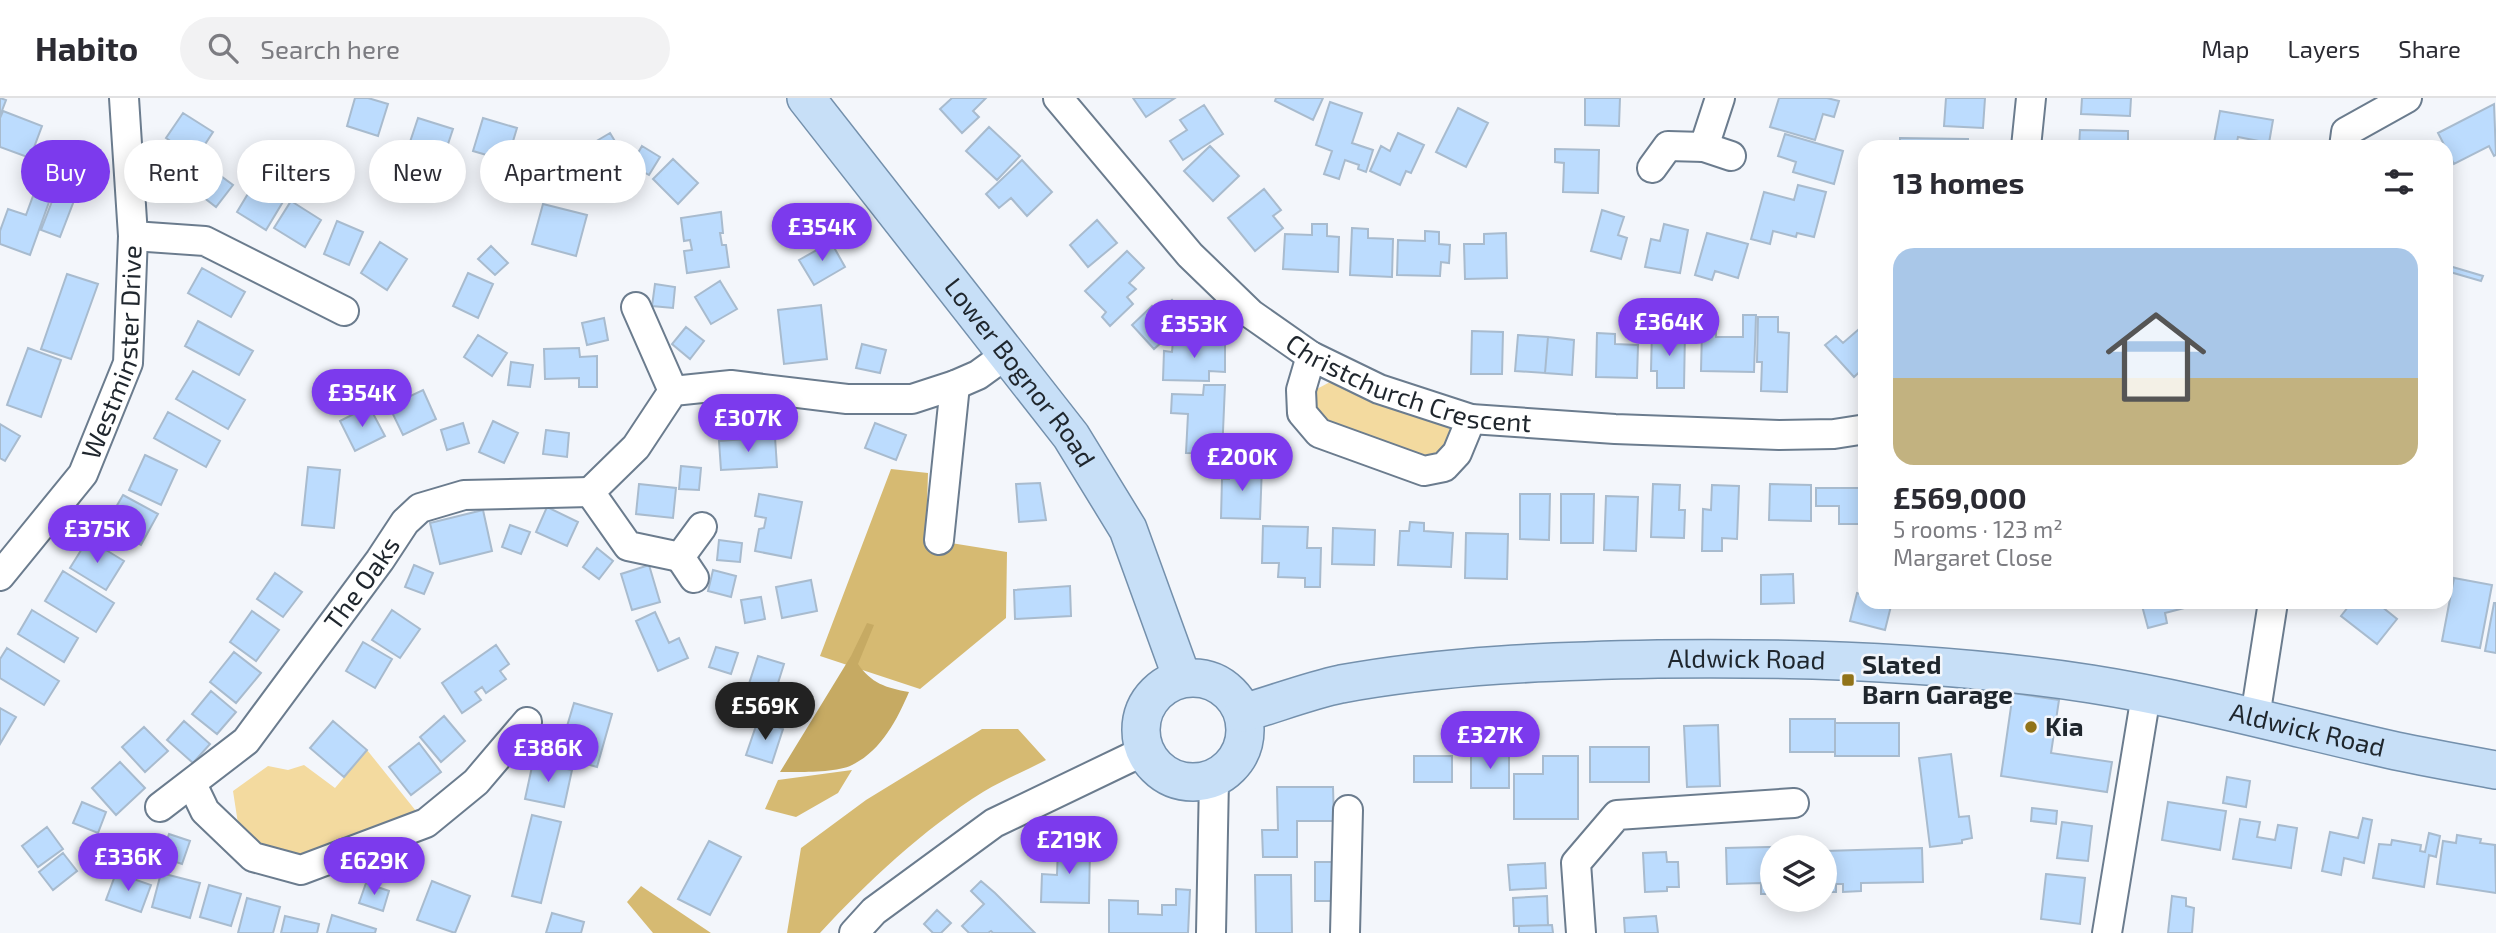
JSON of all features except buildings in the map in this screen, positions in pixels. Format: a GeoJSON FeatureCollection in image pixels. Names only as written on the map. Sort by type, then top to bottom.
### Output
{"type":"FeatureCollection","features":[{"type":"Feature","properties":{"kind":"main road","name":"Lower Bognor Road"},"geometry":{"type":"LineString","coordinates":[[806,98],[1071,436],[1128,529],[1182,678]]}},
{"type":"Feature","properties":{"kind":"main road","name":"Aldwick Road"},"geometry":{"type":"LineString","coordinates":[[1243,713],[1339,685],[1469,667],[1594,660],[1759,659],[1855,662],[2091,684],[2496,770]]}},
{"type":"Feature","properties":{"kind":"main road"},"geometry":{"type":"LineString","coordinates":[[1182,678],[1212,681],[1231,694],[1243,713],[1246,729],[1241,751],[1228,770],[1214,779],[1182,782],[1153,765],[1144,751],[1141,728],[1146,706],[1155,693],[1182,678]]}},
{"type":"Feature","properties":{"kind":"street","name":"Westminster Drive"},"geometry":{"type":"LineString","coordinates":[[0,576],[83,474],[128,363],[133,236],[124,98]]}},
{"type":"Feature","properties":{"kind":"street","name":"Christchurch Crescent"},"geometry":{"type":"LineString","coordinates":[[1058,98],[1190,255],[1251,314],[1311,356],[1379,389],[1471,419],[1615,429],[1779,435],[1834,434],[1858,430]]}},
{"type":"Feature","properties":{"kind":"street"},"geometry":{"type":"LineString","coordinates":[[1704,147],[1720,98]]}},
{"type":"Feature","properties":{"kind":"street"},"geometry":{"type":"LineString","coordinates":[[2027,140],[2031,98]]}},
{"type":"Feature","properties":{"kind":"street"},"geometry":{"type":"LineString","coordinates":[[2345,140],[2346,132],[2407,98]]}},
{"type":"Feature","properties":{"kind":"street"},"geometry":{"type":"LineString","coordinates":[[1652,168],[1668,146],[1704,147],[1731,156]]}},
{"type":"Feature","properties":{"kind":"street"},"geometry":{"type":"LineString","coordinates":[[133,236],[205,241],[344,311]]}},
{"type":"Feature","properties":{"kind":"street"},"geometry":{"type":"LineString","coordinates":[[636,307],[673,391]]}},
{"type":"Feature","properties":{"kind":"street"},"geometry":{"type":"LineString","coordinates":[[702,527],[687,568],[628,546],[590,492],[636,447],[673,391],[732,384],[848,399],[912,399],[978,375],[1007,354]]}},
{"type":"Feature","properties":{"kind":"street"},"geometry":{"type":"LineString","coordinates":[[1311,356],[1301,390],[1302,413],[1319,433],[1424,471],[1444,467],[1457,453],[1471,419]]}},
{"type":"Feature","properties":{"kind":"street"},"geometry":{"type":"LineString","coordinates":[[939,540],[956,385]]}},
{"type":"Feature","properties":{"kind":"street","name":"The Oaks"},"geometry":{"type":"LineString","coordinates":[[160,807],[246,741],[405,522],[420,508],[464,495],[590,492]]}},
{"type":"Feature","properties":{"kind":"street"},"geometry":{"type":"LineString","coordinates":[[2255,718],[2272,609]]}},
{"type":"Feature","properties":{"kind":"street"},"geometry":{"type":"LineString","coordinates":[[2107,933],[2146,695]]}},
{"type":"Feature","properties":{"kind":"street"},"geometry":{"type":"LineString","coordinates":[[192,784],[205,811],[253,857],[301,870],[426,823],[476,782],[527,722]]}},
{"type":"Feature","properties":{"kind":"street"},"geometry":{"type":"LineString","coordinates":[[854,933],[874,911],[994,823],[1144,751]]}},
{"type":"Feature","properties":{"kind":"street"},"geometry":{"type":"LineString","coordinates":[[1211,933],[1214,779]]}},
{"type":"Feature","properties":{"kind":"street"},"geometry":{"type":"LineString","coordinates":[[1581,933],[1576,863],[1617,815],[1794,803]]}},
{"type":"Feature","properties":{"kind":"street"},"geometry":{"type":"LineString","coordinates":[[1345,933],[1348,810]]}},
{"type":"Feature","properties":{"kind":"shaded area"},"geometry":{"type":"Polygon","coordinates":[[[1330,382],[1343,384],[1447,424],[1453,437],[1450,450],[1426,461],[1320,422],[1311,405],[1315,390],[1330,382]]]}},
{"type":"Feature","properties":{"kind":"shaded area"},"geometry":{"type":"Polygon","coordinates":[[[891,469],[928,473],[926,539],[1007,552],[1006,618],[920,689],[820,656],[891,469]]]}},
{"type":"Feature","properties":{"kind":"shaded area"},"geometry":{"type":"Polygon","coordinates":[[[867,623],[874,625],[858,664],[868,676],[880,684],[909,692],[893,724],[871,752],[845,768],[780,772],[851,656],[867,623]]]}},
{"type":"Feature","properties":{"kind":"shaded area"},"geometry":{"type":"Polygon","coordinates":[[[982,729],[1018,729],[1046,760],[998,783],[939,822],[877,876],[820,933],[787,933],[801,848],[866,800],[982,729]]]}},
{"type":"Feature","properties":{"kind":"shaded area"},"geometry":{"type":"Polygon","coordinates":[[[367,750],[420,816],[302,860],[265,850],[239,830],[233,791],[268,766],[288,770],[304,765],[335,788],[367,750]]]}},
{"type":"Feature","properties":{"kind":"shaded area"},"geometry":{"type":"Polygon","coordinates":[[[852,770],[838,793],[796,817],[765,809],[778,780],[852,770]]]}},
{"type":"Feature","properties":{"kind":"shaded area"},"geometry":{"type":"Polygon","coordinates":[[[641,886],[711,933],[653,933],[627,902],[641,886]]]}},
{"type":"Feature","properties":{"kind":"place","name":"Slated Barn Garage"},"geometry":{"type":"Point","coordinates":[1848,680]}},
{"type":"Feature","properties":{"kind":"place","name":"Kia"},"geometry":{"type":"Point","coordinates":[2031,727]}}]}
